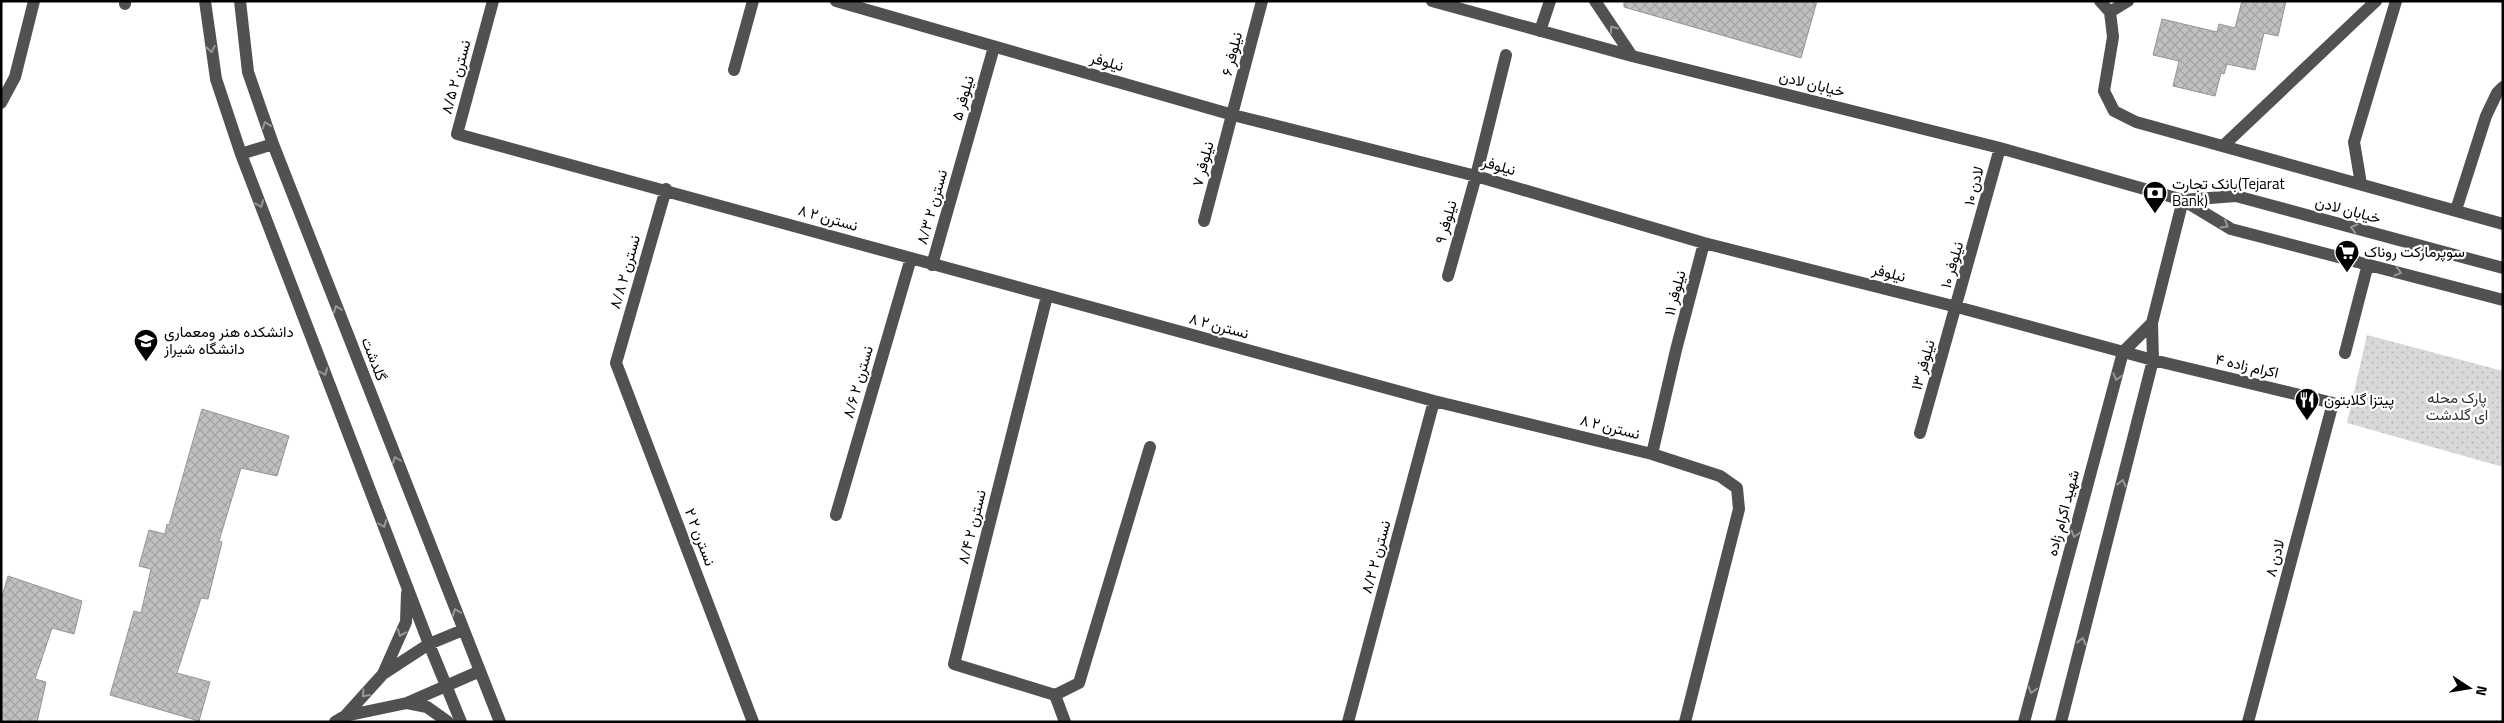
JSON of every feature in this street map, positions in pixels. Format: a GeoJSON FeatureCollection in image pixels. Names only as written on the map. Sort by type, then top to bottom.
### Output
{"type":"FeatureCollection","features":[{"type":"Feature","properties":{"kind":"street"},"geometry":{"type":"LineString","coordinates":[[1,103],[15,77],[34,1]]}},
{"type":"Feature","properties":{"kind":"street"},"geometry":{"type":"LineString","coordinates":[[205,1],[216,79],[241,154],[407,588],[461,722]]}},
{"type":"Feature","properties":{"kind":"street","name":"گلدشت"},"geometry":{"type":"LineString","coordinates":[[240,1],[248,72],[273,144],[500,722]]}},
{"type":"Feature","properties":{"kind":"street","name":"۸/۵ نسترن ۲"},"geometry":{"type":"LineString","coordinates":[[458,134],[493,1]]}},
{"type":"Feature","properties":{"kind":"street"},"geometry":{"type":"LineString","coordinates":[[734,70],[753,1]]}},
{"type":"Feature","properties":{"kind":"street","name":"نیلوفر"},"geometry":{"type":"LineString","coordinates":[[836,1],[1233,115],[1476,176],[1704,243],[1957,307],[2153,360]]}},
{"type":"Feature","properties":{"kind":"street","name":"۶ نیلوفر"},"geometry":{"type":"LineString","coordinates":[[1233,115],[1262,1]]}},
{"type":"Feature","properties":{"kind":"street","name":"خیابان لادن"},"geometry":{"type":"LineString","coordinates":[[1432,1],[1632,56],[2000,148],[2183,200],[2231,229],[2503,300]]}},
{"type":"Feature","properties":{"kind":"street"},"geometry":{"type":"LineString","coordinates":[[1464,10],[1478,1]]}},
{"type":"Feature","properties":{"kind":"street"},"geometry":{"type":"LineString","coordinates":[[1540,31],[1550,1]]}},
{"type":"Feature","properties":{"kind":"street"},"geometry":{"type":"LineString","coordinates":[[1595,1],[1632,56]]}},
{"type":"Feature","properties":{"kind":"street"},"geometry":{"type":"LineString","coordinates":[[2100,1],[2110,12],[2113,37],[2104,91],[2114,111],[2136,122],[2503,224]]}},
{"type":"Feature","properties":{"kind":"street"},"geometry":{"type":"LineString","coordinates":[[2110,12],[2128,1]]}},
{"type":"Feature","properties":{"kind":"street"},"geometry":{"type":"LineString","coordinates":[[2223,146],[2376,1]]}},
{"type":"Feature","properties":{"kind":"street"},"geometry":{"type":"LineString","coordinates":[[2361,184],[2354,142],[2396,1]]}},
{"type":"Feature","properties":{"kind":"street","name":"۵ نیلوفر"},"geometry":{"type":"LineString","coordinates":[[963,158],[994,47]]}},
{"type":"Feature","properties":{"kind":"street","name":"۹ نیلوفر"},"geometry":{"type":"LineString","coordinates":[[1448,276],[1476,176],[1506,55]]}},
{"type":"Feature","properties":{"kind":"street"},"geometry":{"type":"LineString","coordinates":[[2456,210],[2486,116],[2497,93],[2503,87]]}},
{"type":"Feature","properties":{"kind":"street","name":"۷ نیلوفر"},"geometry":{"type":"LineString","coordinates":[[1204,221],[1233,115]]}},
{"type":"Feature","properties":{"kind":"street","name":"۸ نسترن ۲"},"geometry":{"type":"LineString","coordinates":[[458,134],[666,189],[932,265],[1434,401],[1652,454],[1720,476],[1737,488],[1739,509],[1686,722]]}},
{"type":"Feature","properties":{"kind":"street"},"geometry":{"type":"LineString","coordinates":[[241,154],[273,144]]}},
{"type":"Feature","properties":{"kind":"street","name":"۱۰ لادن"},"geometry":{"type":"LineString","coordinates":[[1978,233],[2000,148]]}},
{"type":"Feature","properties":{"kind":"street","name":"۸/۳ نسترن ۲"},"geometry":{"type":"LineString","coordinates":[[932,265],[963,158]]}},
{"type":"Feature","properties":{"kind":"street","name":"۸/۸ نسترن ۲"},"geometry":{"type":"LineString","coordinates":[[616,363],[666,189]]}},
{"type":"Feature","properties":{"kind":"street","name":"خیابان لادن"},"geometry":{"type":"LineString","coordinates":[[2183,200],[2236,196],[2503,268]]}},
{"type":"Feature","properties":{"kind":"street"},"geometry":{"type":"LineString","coordinates":[[2061,722],[2153,360],[2152,323],[2183,200]]}},
{"type":"Feature","properties":{"kind":"street","name":"۱۰ نیلوفر"},"geometry":{"type":"LineString","coordinates":[[1957,307],[1978,233]]}},
{"type":"Feature","properties":{"kind":"street","name":"۱۱ نیلوفر"},"geometry":{"type":"LineString","coordinates":[[1652,454],[1676,350],[1704,243]]}},
{"type":"Feature","properties":{"kind":"street","name":"۸/۶ نسترن ۲"},"geometry":{"type":"LineString","coordinates":[[836,515],[911,258]]}},
{"type":"Feature","properties":{"kind":"street"},"geometry":{"type":"LineString","coordinates":[[2345,353],[2368,264]]}},
{"type":"Feature","properties":{"kind":"street","name":"۸/۴ نسترن ۲"},"geometry":{"type":"LineString","coordinates":[[1047,296],[954,664],[1055,695]]}},
{"type":"Feature","properties":{"kind":"street","name":"۱۳ نیلوفر"},"geometry":{"type":"LineString","coordinates":[[1920,433],[1957,307]]}},
{"type":"Feature","properties":{"kind":"street"},"geometry":{"type":"LineString","coordinates":[[2123,352],[2152,323]]}},
{"type":"Feature","properties":{"kind":"street","name":"شهید اکرام زاده"},"geometry":{"type":"LineString","coordinates":[[2024,722],[2123,352]]}},
{"type":"Feature","properties":{"kind":"street","name":"۴ اکرام زاده"},"geometry":{"type":"LineString","coordinates":[[2153,360],[2333,403]]}},
{"type":"Feature","properties":{"kind":"street","name":"۲ نسترن ۲"},"geometry":{"type":"LineString","coordinates":[[616,363],[753,722]]}},
{"type":"Feature","properties":{"kind":"street","name":"۸/۲ نسترن ۲"},"geometry":{"type":"LineString","coordinates":[[1348,722],[1434,401]]}},
{"type":"Feature","properties":{"kind":"street","name":"۸ لادن"},"geometry":{"type":"LineString","coordinates":[[2248,722],[2333,403]]}},
{"type":"Feature","properties":{"kind":"street"},"geometry":{"type":"LineString","coordinates":[[1065,722],[1055,695],[1079,683],[1150,447]]}},
{"type":"Feature","properties":{"kind":"street"},"geometry":{"type":"LineString","coordinates":[[383,674],[406,622],[407,588]]}},
{"type":"Feature","properties":{"kind":"street"},"geometry":{"type":"LineString","coordinates":[[340,719],[383,674],[429,644],[463,630]]}},
{"type":"Feature","properties":{"kind":"street"},"geometry":{"type":"LineString","coordinates":[[340,719],[407,703],[480,671]]}},
{"type":"Feature","properties":{"kind":"street"},"geometry":{"type":"LineString","coordinates":[[407,703],[427,707],[448,722]]}},
{"type":"Feature","properties":{"kind":"green space","name":"پارک محله ای گلدشت"},"geometry":{"type":"Polygon","coordinates":[[[2367,335],[2503,371],[2503,467],[2347,423],[2367,335]]]}},
{"type":"Feature","properties":{"kind":"building"},"geometry":{"type":"Polygon","coordinates":[[[1624,1],[1817,1],[1801,58],[1624,7],[1624,1]]]}},
{"type":"Feature","properties":{"kind":"building"},"geometry":{"type":"Polygon","coordinates":[[[2242,1],[2286,1],[2278,36],[2264,33],[2255,70],[2227,64],[2224,74],[2221,73],[2215,96],[2173,86],[2179,61],[2153,55],[2162,19],[2217,32],[2219,24],[2235,28],[2242,1]]]}},
{"type":"Feature","properties":{"kind":"building"},"geometry":{"type":"Polygon","coordinates":[[[202,409],[289,436],[277,476],[241,468],[219,541],[222,542],[208,599],[201,598],[177,673],[210,682],[199,721],[110,695],[134,611],[141,613],[151,569],[139,566],[149,530],[165,534],[167,524],[169,525],[202,409]]]}},
{"type":"Feature","properties":{"kind":"building"},"geometry":{"type":"Polygon","coordinates":[[[8,576],[82,601],[74,634],[52,628],[35,679],[46,682],[37,722],[1,722],[1,600],[8,576]]]}},
{"type":"Feature","properties":{"kind":"place","name":"بانک تجارت(Tejarat Bank)"},"geometry":{"type":"Point","coordinates":[2155,214]}},
{"type":"Feature","properties":{"kind":"place","name":"سوپرمارکت روناک"},"geometry":{"type":"Point","coordinates":[2347,273]}},
{"type":"Feature","properties":{"kind":"place","name":"دانشکده هنر‌ ومعماری دانشگاه شیراز"},"geometry":{"type":"Point","coordinates":[146,362]}},
{"type":"Feature","properties":{"kind":"place","name":"پیتزا گلابتون"},"geometry":{"type":"Point","coordinates":[2307,421]}}]}
